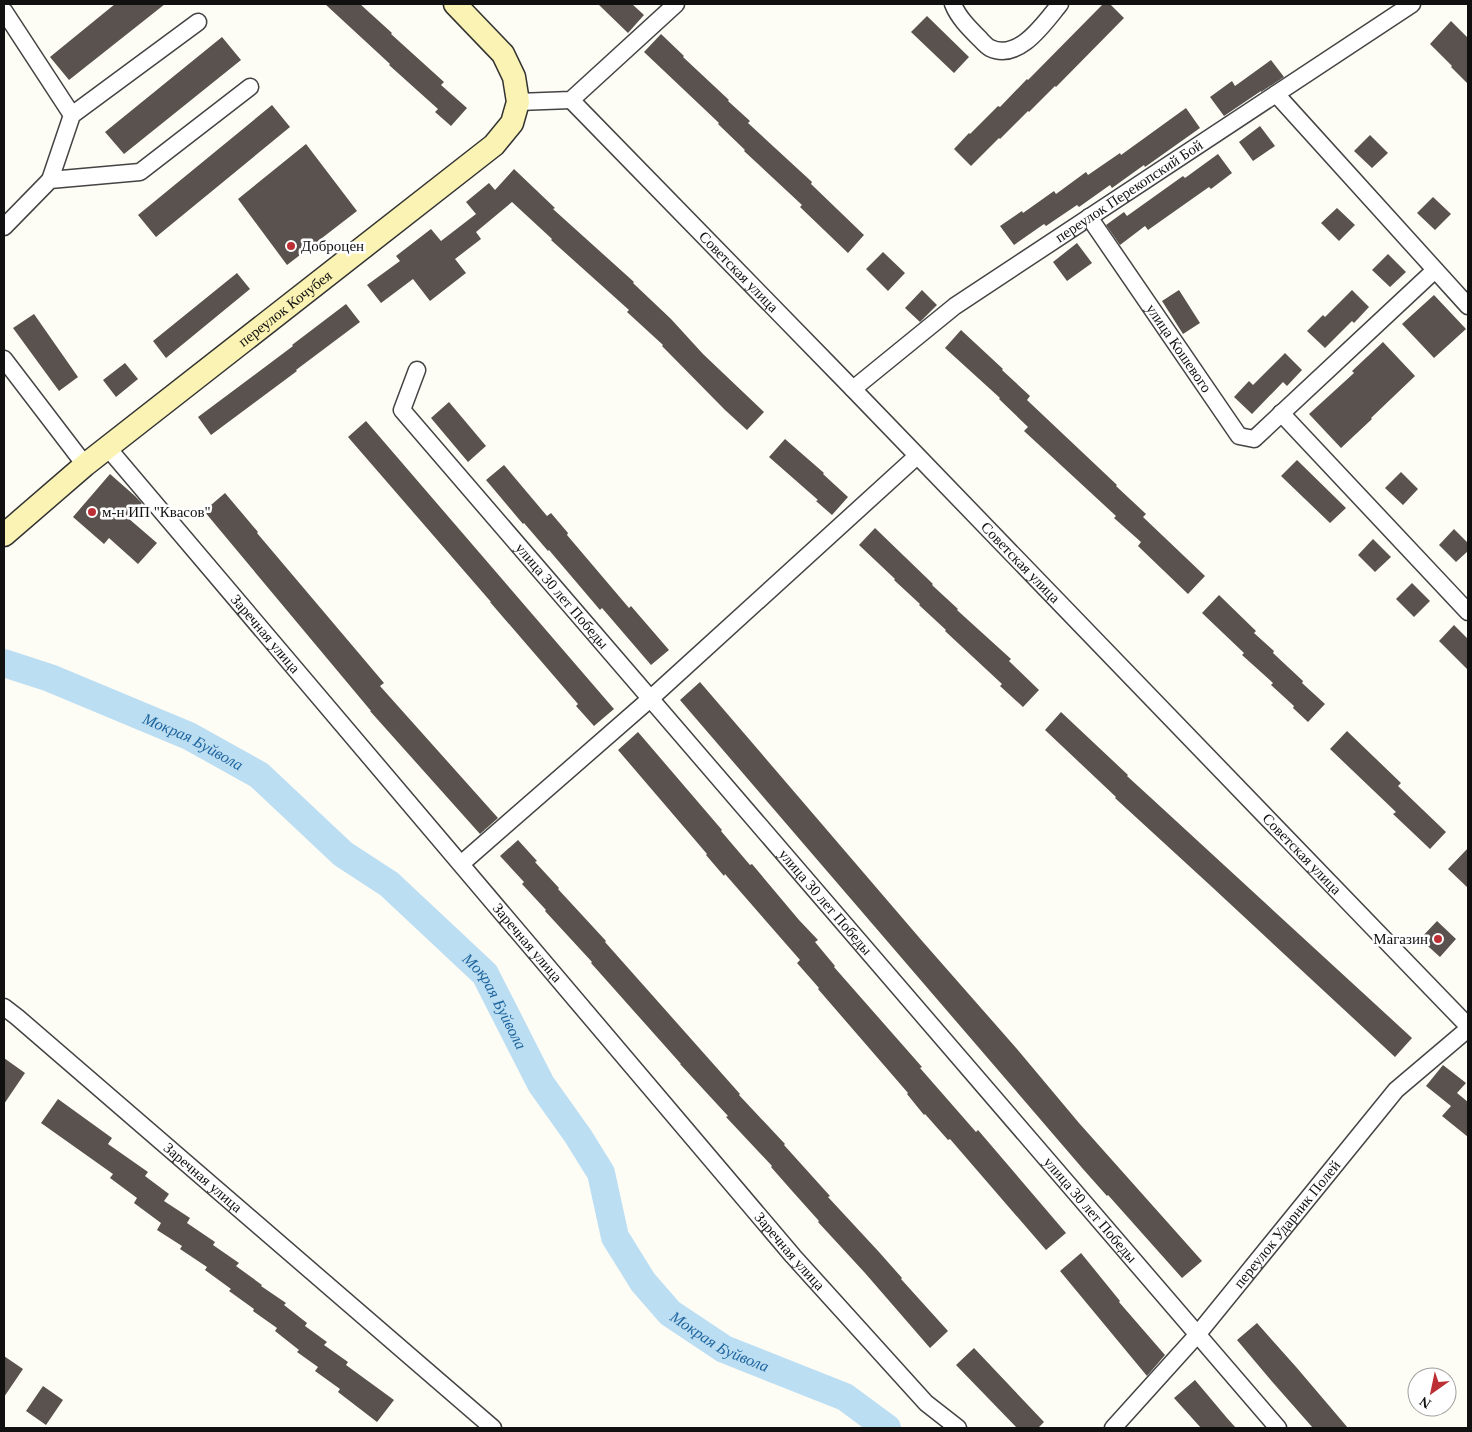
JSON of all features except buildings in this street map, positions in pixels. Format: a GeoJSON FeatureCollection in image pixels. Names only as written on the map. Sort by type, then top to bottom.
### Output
{"type":"FeatureCollection","features":[{"type":"Feature","properties":{"kind":"main road"},"geometry":{"type":"LineString","coordinates":[[455,4],[504,54],[514,77],[518,102]]}},
{"type":"Feature","properties":{"kind":"main road","name":"переулок Кочубея"},"geometry":{"type":"LineString","coordinates":[[4,535],[107,447],[494,145],[512,122],[518,102]]}},
{"type":"Feature","properties":{"kind":"street"},"geometry":{"type":"LineString","coordinates":[[518,102],[571,100],[676,4]]}},
{"type":"Feature","properties":{"kind":"street"},"geometry":{"type":"LineString","coordinates":[[953,4],[968,28],[989,47],[1010,51],[1028,41],[1060,4]]}},
{"type":"Feature","properties":{"kind":"street","name":"переулок Перекопский Бой"},"geometry":{"type":"LineString","coordinates":[[853,389],[955,306],[1412,4]]}},
{"type":"Feature","properties":{"kind":"street"},"geometry":{"type":"LineString","coordinates":[[4,11],[72,115]]}},
{"type":"Feature","properties":{"kind":"street"},"geometry":{"type":"LineString","coordinates":[[4,227],[50,180],[72,115],[198,22]]}},
{"type":"Feature","properties":{"kind":"street"},"geometry":{"type":"LineString","coordinates":[[50,180],[140,172],[250,87]]}},
{"type":"Feature","properties":{"kind":"street"},"geometry":{"type":"LineString","coordinates":[[1276,94],[1468,306]]}},
{"type":"Feature","properties":{"kind":"street","name":"Советская улица"},"geometry":{"type":"LineString","coordinates":[[571,100],[918,456],[1468,1028]]}},
{"type":"Feature","properties":{"kind":"street","name":"улица Кошевого"},"geometry":{"type":"LineString","coordinates":[[1089,217],[1239,436],[1254,438],[1435,270]]}},
{"type":"Feature","properties":{"kind":"street"},"geometry":{"type":"LineString","coordinates":[[4,359],[85,465]]}},
{"type":"Feature","properties":{"kind":"street","name":"улица 30 лет Победы"},"geometry":{"type":"LineString","coordinates":[[417,370],[402,410],[1278,1428]]}},
{"type":"Feature","properties":{"kind":"street"},"geometry":{"type":"LineString","coordinates":[[1281,413],[1468,612]]}},
{"type":"Feature","properties":{"kind":"street","name":"Заречная улица"},"geometry":{"type":"LineString","coordinates":[[107,447],[793,1256],[926,1403],[958,1428]]}},
{"type":"Feature","properties":{"kind":"street"},"geometry":{"type":"LineString","coordinates":[[461,864],[650,699],[918,456]]}},
{"type":"Feature","properties":{"kind":"street","name":"Заречная улица"},"geometry":{"type":"LineString","coordinates":[[4,1007],[493,1428]]}},
{"type":"Feature","properties":{"kind":"street","name":"переулок Ударник Полей"},"geometry":{"type":"LineString","coordinates":[[1113,1428],[1197,1335],[1396,1090],[1468,1028]]}},
{"type":"Feature","properties":{"kind":"waterway","name":"Мокрая Буйвола"},"geometry":{"type":"LineString","coordinates":[[4,663],[50,678],[189,736],[259,775],[343,854],[389,884],[485,974],[541,1084],[578,1136],[601,1173],[615,1237],[643,1282],[670,1313],[724,1349],[845,1397],[887,1428]]}},
{"type":"Feature","properties":{"kind":"place","name":"Доброцен"},"geometry":{"type":"Point","coordinates":[291,246]}},
{"type":"Feature","properties":{"kind":"place","name":"м-н ИП \"Квасов\""},"geometry":{"type":"Point","coordinates":[92,512]}},
{"type":"Feature","properties":{"kind":"place","name":"Магазин"},"geometry":{"type":"Point","coordinates":[1438,939]}}]}
